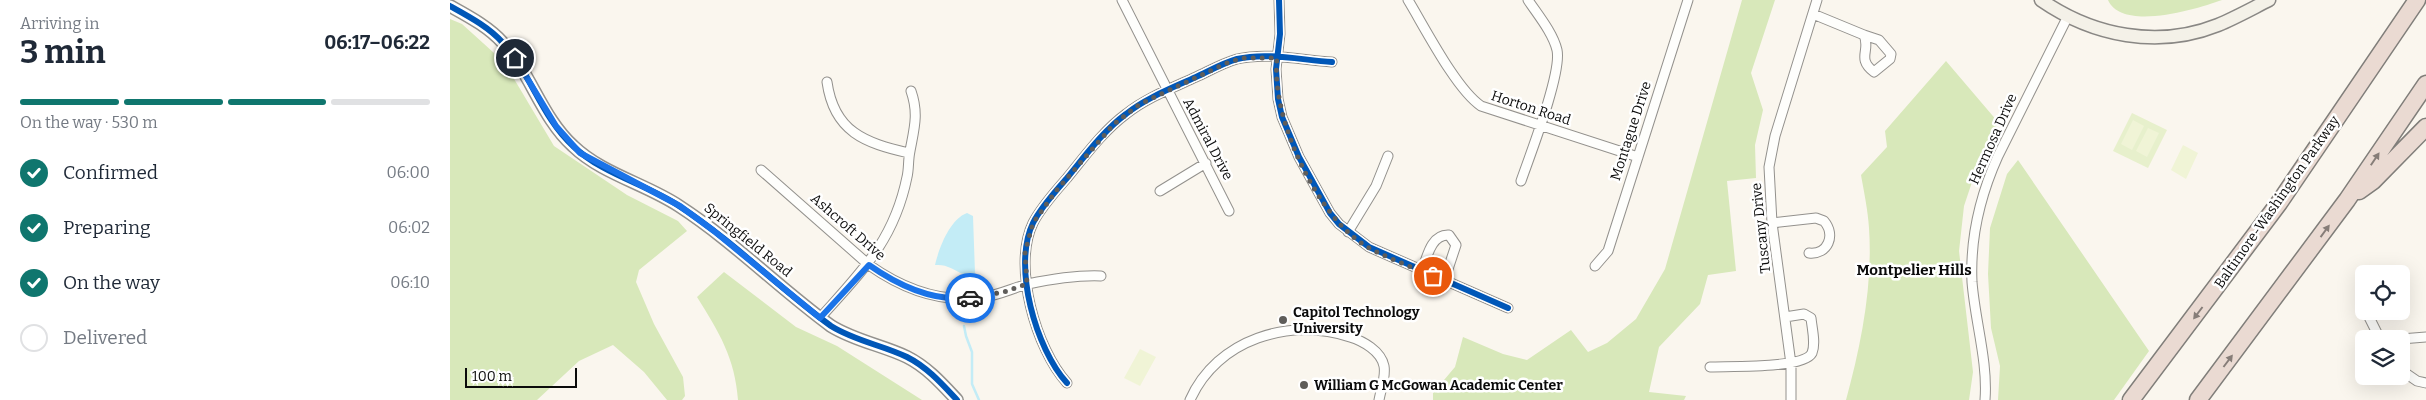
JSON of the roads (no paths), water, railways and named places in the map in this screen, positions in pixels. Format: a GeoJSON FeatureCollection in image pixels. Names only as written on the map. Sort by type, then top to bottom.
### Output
{"type":"FeatureCollection","features":[{"type":"Feature","properties":{"kind":"highway"},"geometry":{"type":"LineString","coordinates":[[2367,72],[2410,0]]}},
{"type":"Feature","properties":{"kind":"highway","name":"Baltimore-Washington Parkway"},"geometry":{"type":"LineString","coordinates":[[2132,400],[2279,203],[2417,0]]}},
{"type":"Feature","properties":{"kind":"highway"},"geometry":{"type":"LineString","coordinates":[[2198,400],[2347,200],[2426,84]]}},
{"type":"Feature","properties":{"kind":"highway"},"geometry":{"type":"LineString","coordinates":[[2347,200],[2373,181],[2426,127]]}},
{"type":"Feature","properties":{"kind":"main road"},"geometry":{"type":"LineString","coordinates":[[2041,0],[2068,16],[2100,30],[2134,37],[2177,36],[2217,25],[2269,0]]}},
{"type":"Feature","properties":{"kind":"street","name":"Admiral Drive"},"geometry":{"type":"LineString","coordinates":[[1122,0],[1229,211]]}},
{"type":"Feature","properties":{"kind":"street"},"geometry":{"type":"LineString","coordinates":[[1279,0],[1278,99],[1288,135],[1318,195],[1330,212],[1348,232],[1369,247],[1508,308]]}},
{"type":"Feature","properties":{"kind":"street","name":"Horton Road"},"geometry":{"type":"LineString","coordinates":[[1408,0],[1461,86],[1472,100],[1481,106],[1638,157]]}},
{"type":"Feature","properties":{"kind":"street"},"geometry":{"type":"LineString","coordinates":[[1521,181],[1540,126],[1558,60],[1553,39],[1528,0]]}},
{"type":"Feature","properties":{"kind":"street","name":"Montague Drive"},"geometry":{"type":"LineString","coordinates":[[1595,266],[1608,251],[1688,0]]}},
{"type":"Feature","properties":{"kind":"street","name":"Tuscany Drive"},"geometry":{"type":"LineString","coordinates":[[1791,400],[1791,364],[1772,223],[1769,186],[1771,153],[1817,0]]}},
{"type":"Feature","properties":{"kind":"street","name":"Springfield Road"},"geometry":{"type":"LineString","coordinates":[[450,6],[480,24],[503,42],[521,67],[556,126],[580,153],[680,206],[714,231],[820,318],[853,338],[916,362],[936,378],[957,400]]}},
{"type":"Feature","properties":{"kind":"street"},"geometry":{"type":"LineString","coordinates":[[1813,14],[1864,34]]}},
{"type":"Feature","properties":{"kind":"street","name":"Hermosa Drive"},"geometry":{"type":"LineString","coordinates":[[1985,400],[1982,352],[1972,283],[1972,251],[1982,196],[1998,156],[2068,16]]}},
{"type":"Feature","properties":{"kind":"street"},"geometry":{"type":"LineString","coordinates":[[1067,383],[1058,374],[1044,346],[1027,284],[1025,252],[1033,223],[1056,191],[1114,124],[1140,104],[1167,90],[1236,60],[1277,58],[1332,62]]}},
{"type":"Feature","properties":{"kind":"street"},"geometry":{"type":"LineString","coordinates":[[827,82],[834,109],[852,132],[872,143],[909,153]]}},
{"type":"Feature","properties":{"kind":"street"},"geometry":{"type":"LineString","coordinates":[[820,318],[869,265],[894,219],[907,178],[909,153],[917,118],[912,91]]}},
{"type":"Feature","properties":{"kind":"street"},"geometry":{"type":"LineString","coordinates":[[1348,232],[1376,186],[1388,156]]}},
{"type":"Feature","properties":{"kind":"street"},"geometry":{"type":"LineString","coordinates":[[1160,191],[1206,163]]}},
{"type":"Feature","properties":{"kind":"street","name":"Ashcroft Drive"},"geometry":{"type":"LineString","coordinates":[[761,170],[869,265],[888,278],[908,288],[943,299],[984,297],[1027,284],[1070,276],[1101,276]]}},
{"type":"Feature","properties":{"kind":"street"},"geometry":{"type":"LineString","coordinates":[[1772,223],[1816,218],[1824,221],[1830,232],[1830,239],[1826,248],[1816,254],[1809,253]]}},
{"type":"Feature","properties":{"kind":"street"},"geometry":{"type":"LineString","coordinates":[[1422,271],[1436,238],[1443,234],[1449,235],[1456,245],[1444,281]]}},
{"type":"Feature","properties":{"kind":"street"},"geometry":{"type":"LineString","coordinates":[[1710,367],[1791,364],[1808,358],[1812,353],[1813,331],[1811,318],[1808,315],[1798,314],[1785,317]]}},
{"type":"Feature","properties":{"kind":"street"},"geometry":{"type":"LineString","coordinates":[[1190,400],[1204,377],[1228,354],[1258,337],[1297,328],[1322,330],[1344,335],[1363,342],[1372,348],[1384,366],[1379,400]]}},
{"type":"Feature","properties":{"kind":"street"},"geometry":{"type":"LineString","coordinates":[[2410,338],[2426,337]]}},
{"type":"Feature","properties":{"kind":"street"},"geometry":{"type":"LineString","coordinates":[[2410,376],[2417,381],[2426,383]]}},
{"type":"Feature","properties":{"kind":"water"},"geometry":{"type":"Polygon","coordinates":[[[967,213],[973,216],[975,273],[971,275],[961,273],[946,266],[935,265],[942,243],[950,228],[955,221],[967,213]]]}},
{"type":"Feature","properties":{"kind":"waterway"},"geometry":{"type":"LineString","coordinates":[[964,326],[972,352],[972,384],[979,400]]}},
{"type":"Feature","properties":{"kind":"place","name":"Capitol Technology University"},"geometry":{"type":"Point","coordinates":[1283,320]}},
{"type":"Feature","properties":{"kind":"place","name":"William G McGowan Academic Center"},"geometry":{"type":"Point","coordinates":[1304,385]}},
{"type":"Feature","properties":{"kind":"district","name":"Montpelier Hills"},"geometry":{"type":"Point","coordinates":[1914,270]}}]}
